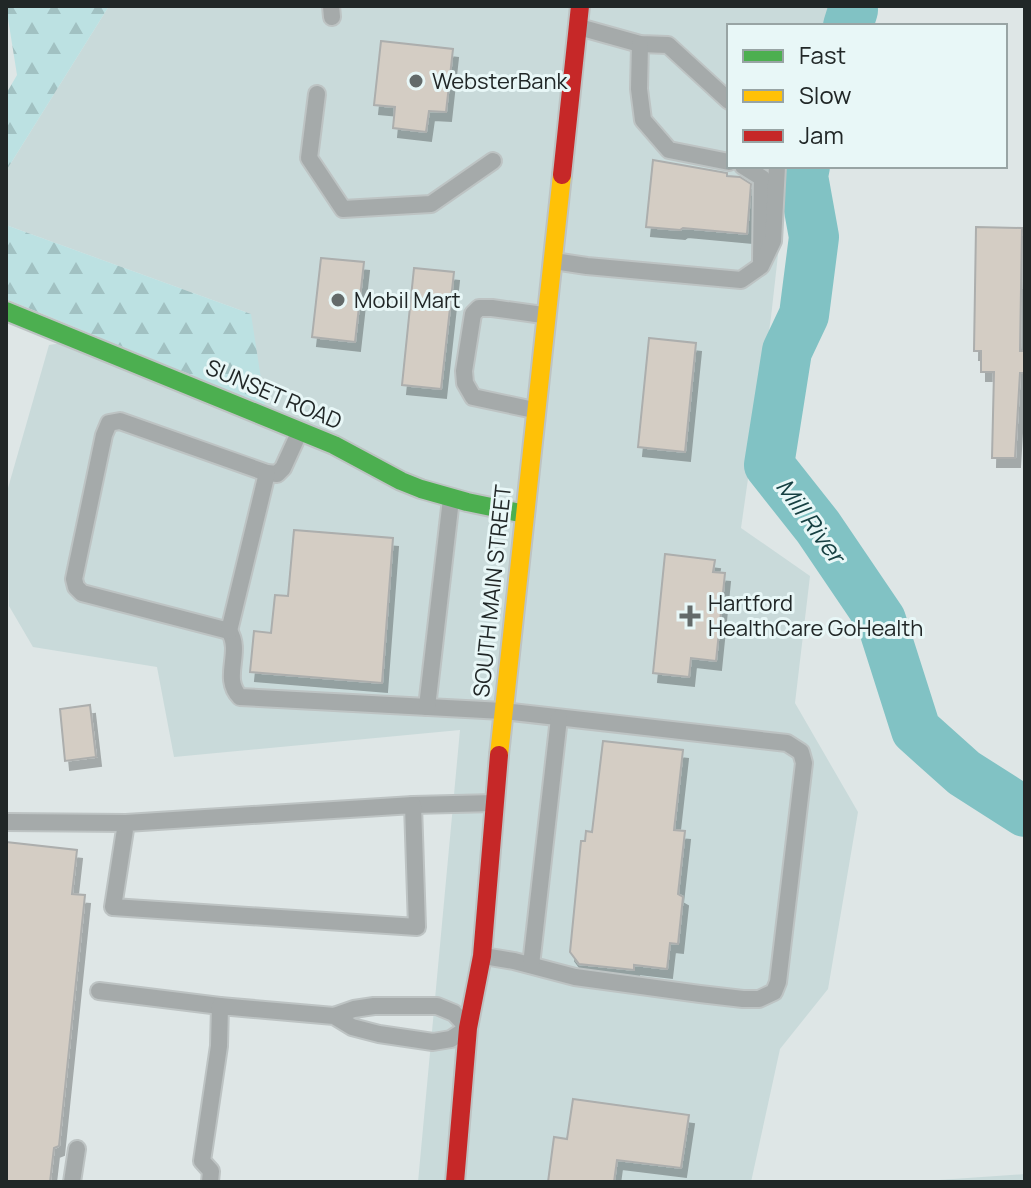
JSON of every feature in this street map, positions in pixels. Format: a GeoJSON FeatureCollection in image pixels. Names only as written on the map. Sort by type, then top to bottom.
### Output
{"type":"FeatureCollection","features":[{"type":"Feature","properties":{"kind":"main road","name":"SOUTH MAIN STREET"},"geometry":{"type":"LineString","coordinates":[[455,1182],[468,1028],[482,956],[503,711],[580,6]]}},
{"type":"Feature","properties":{"kind":"main road","name":"SUNSET ROAD"},"geometry":{"type":"LineString","coordinates":[[6,311],[300,430],[347,451],[401,481],[451,497],[525,514]]}},
{"type":"Feature","properties":{"kind":"lane"},"geometry":{"type":"LineString","coordinates":[[578,27],[640,44],[668,45],[727,99]]}},
{"type":"Feature","properties":{"kind":"lane"},"geometry":{"type":"LineString","coordinates":[[640,44],[639,89],[643,120],[669,150],[727,162]]}},
{"type":"Feature","properties":{"kind":"lane"},"geometry":{"type":"LineString","coordinates":[[317,94],[309,158],[343,209],[431,204],[493,161]]}},
{"type":"Feature","properties":{"kind":"lane"},"geometry":{"type":"LineString","coordinates":[[746,168],[762,178],[761,266]]}},
{"type":"Feature","properties":{"kind":"lane"},"geometry":{"type":"LineString","coordinates":[[552,261],[741,280],[761,266],[773,241],[777,168]]}},
{"type":"Feature","properties":{"kind":"lane"},"geometry":{"type":"LineString","coordinates":[[535,411],[473,397],[465,383],[464,371],[473,314],[479,308],[546,315]]}},
{"type":"Feature","properties":{"kind":"lane"},"geometry":{"type":"LineString","coordinates":[[300,430],[283,468],[277,474],[120,421],[109,423],[74,579],[76,587],[82,593],[229,631],[234,646],[231,684],[240,697],[503,711],[787,743],[801,752],[804,763],[778,982],[774,992],[759,999],[743,999],[575,977],[482,956]]}},
{"type":"Feature","properties":{"kind":"lane"},"geometry":{"type":"LineString","coordinates":[[229,631],[267,473]]}},
{"type":"Feature","properties":{"kind":"lane"},"geometry":{"type":"LineString","coordinates":[[427,707],[451,497]]}},
{"type":"Feature","properties":{"kind":"lane"},"geometry":{"type":"LineString","coordinates":[[531,965],[559,718]]}},
{"type":"Feature","properties":{"kind":"lane"},"geometry":{"type":"LineString","coordinates":[[6,822],[126,823],[413,805],[496,803]]}},
{"type":"Feature","properties":{"kind":"lane"},"geometry":{"type":"LineString","coordinates":[[126,823],[113,907],[417,927],[413,805]]}},
{"type":"Feature","properties":{"kind":"lane"},"geometry":{"type":"LineString","coordinates":[[99,991],[334,1016],[374,1006],[437,1006],[454,1013],[468,1028],[451,1039],[433,1042],[366,1031],[334,1016]]}},
{"type":"Feature","properties":{"kind":"lane"},"geometry":{"type":"LineString","coordinates":[[210,1182],[211,1171],[202,1161],[219,1046],[220,1006]]}},
{"type":"Feature","properties":{"kind":"lane"},"geometry":{"type":"LineString","coordinates":[[72,1182],[77,1149]]}},
{"type":"Feature","properties":{"kind":"shaded area"},"geometry":{"type":"Polygon","coordinates":[[[109,6],[853,6],[842,24],[727,24],[727,168],[788,168],[771,317],[741,528],[810,576],[795,703],[858,812],[828,989],[780,1049],[751,1182],[418,1182],[460,730],[174,757],[157,667],[33,647],[9,606],[6,495],[49,345],[251,314],[6,225],[6,171],[109,6]]]}},
{"type":"Feature","properties":{"kind":"shaded area"},"geometry":{"type":"Polygon","coordinates":[[[1025,1174],[1025,1182],[910,1182],[1025,1174]]]}},
{"type":"Feature","properties":{"kind":"green space"},"geometry":{"type":"Polygon","coordinates":[[[6,6],[109,6],[6,171],[6,94],[17,75],[6,6]]]}},
{"type":"Feature","properties":{"kind":"green space"},"geometry":{"type":"Polygon","coordinates":[[[6,225],[251,314],[265,405],[6,299],[6,225]]]}},
{"type":"Feature","properties":{"kind":"building","name":"WebsterBank"},"geometry":{"type":"Polygon","coordinates":[[[381,41],[453,49],[446,112],[429,111],[426,132],[393,128],[395,107],[374,105],[381,41]]]}},
{"type":"Feature","properties":{"kind":"building"},"geometry":{"type":"Polygon","coordinates":[[[653,160],[727,173],[727,176],[740,177],[751,184],[747,234],[646,227],[653,160]]]}},
{"type":"Feature","properties":{"kind":"building"},"geometry":{"type":"Polygon","coordinates":[[[976,227],[1022,228],[1020,351],[1025,351],[1025,373],[1020,373],[1015,458],[992,458],[994,372],[981,372],[981,351],[974,351],[976,227]]]}},
{"type":"Feature","properties":{"kind":"building","name":"Mobil Mart"},"geometry":{"type":"Polygon","coordinates":[[[321,258],[364,262],[355,342],[312,337],[321,258]]]}},
{"type":"Feature","properties":{"kind":"building"},"geometry":{"type":"Polygon","coordinates":[[[414,268],[454,272],[441,389],[402,385],[414,268]]]}},
{"type":"Feature","properties":{"kind":"building"},"geometry":{"type":"Polygon","coordinates":[[[649,338],[696,343],[685,452],[638,447],[649,338]]]}},
{"type":"Feature","properties":{"kind":"building"},"geometry":{"type":"Polygon","coordinates":[[[294,530],[393,538],[382,683],[250,672],[254,631],[271,633],[275,595],[288,596],[294,530]]]}},
{"type":"Feature","properties":{"kind":"building","name":"Hartford HealthCare GoHealth"},"geometry":{"type":"Polygon","coordinates":[[[665,554],[715,560],[713,572],[725,573],[716,661],[691,658],[689,677],[653,673],[665,554]]]}},
{"type":"Feature","properties":{"kind":"building"},"geometry":{"type":"Polygon","coordinates":[[[90,705],[96,757],[65,761],[60,709],[90,705]]]}},
{"type":"Feature","properties":{"kind":"building"},"geometry":{"type":"Polygon","coordinates":[[[603,741],[683,750],[674,830],[685,831],[678,894],[683,897],[678,944],[670,943],[667,969],[634,965],[634,970],[579,964],[570,952],[581,841],[585,841],[586,831],[592,832],[603,741]]]}},
{"type":"Feature","properties":{"kind":"building"},"geometry":{"type":"Polygon","coordinates":[[[6,842],[77,850],[72,894],[85,895],[59,1146],[54,1148],[50,1182],[6,1182],[6,842]]]}},
{"type":"Feature","properties":{"kind":"building"},"geometry":{"type":"Polygon","coordinates":[[[573,1099],[689,1115],[681,1168],[617,1160],[614,1182],[548,1182],[554,1137],[567,1139],[573,1099]]]}},
{"type":"Feature","properties":{"kind":"waterway","name":"Mill River"},"geometry":{"type":"LineString","coordinates":[[849,24],[853,10]]}},
{"type":"Feature","properties":{"kind":"waterway","name":"Mill River"},"geometry":{"type":"LineString","coordinates":[[805,168],[803,176],[814,237],[804,315],[787,351],[769,465],[818,527],[881,620],[916,730],[964,773],[1025,812]]}},
{"type":"Feature","properties":{"kind":"traffic: fast"},"geometry":{"type":"LineString","coordinates":[[6,311],[334,445],[421,489],[525,514]]}},
{"type":"Feature","properties":{"kind":"traffic: slow"},"geometry":{"type":"LineString","coordinates":[[499,755],[562,175]]}},
{"type":"Feature","properties":{"kind":"traffic: jam"},"geometry":{"type":"LineString","coordinates":[[562,175],[580,6]]}},
{"type":"Feature","properties":{"kind":"traffic: jam"},"geometry":{"type":"LineString","coordinates":[[455,1182],[468,1028],[482,956],[499,755]]}},
{"type":"Feature","properties":{"kind":"place","name":"WebsterBank"},"geometry":{"type":"Point","coordinates":[416,81]}},
{"type":"Feature","properties":{"kind":"place","name":"Mobil Mart"},"geometry":{"type":"Point","coordinates":[338,300]}},
{"type":"Feature","properties":{"kind":"place","name":"Hartford HealthCare GoHealth"},"geometry":{"type":"Point","coordinates":[690,616]}}]}
